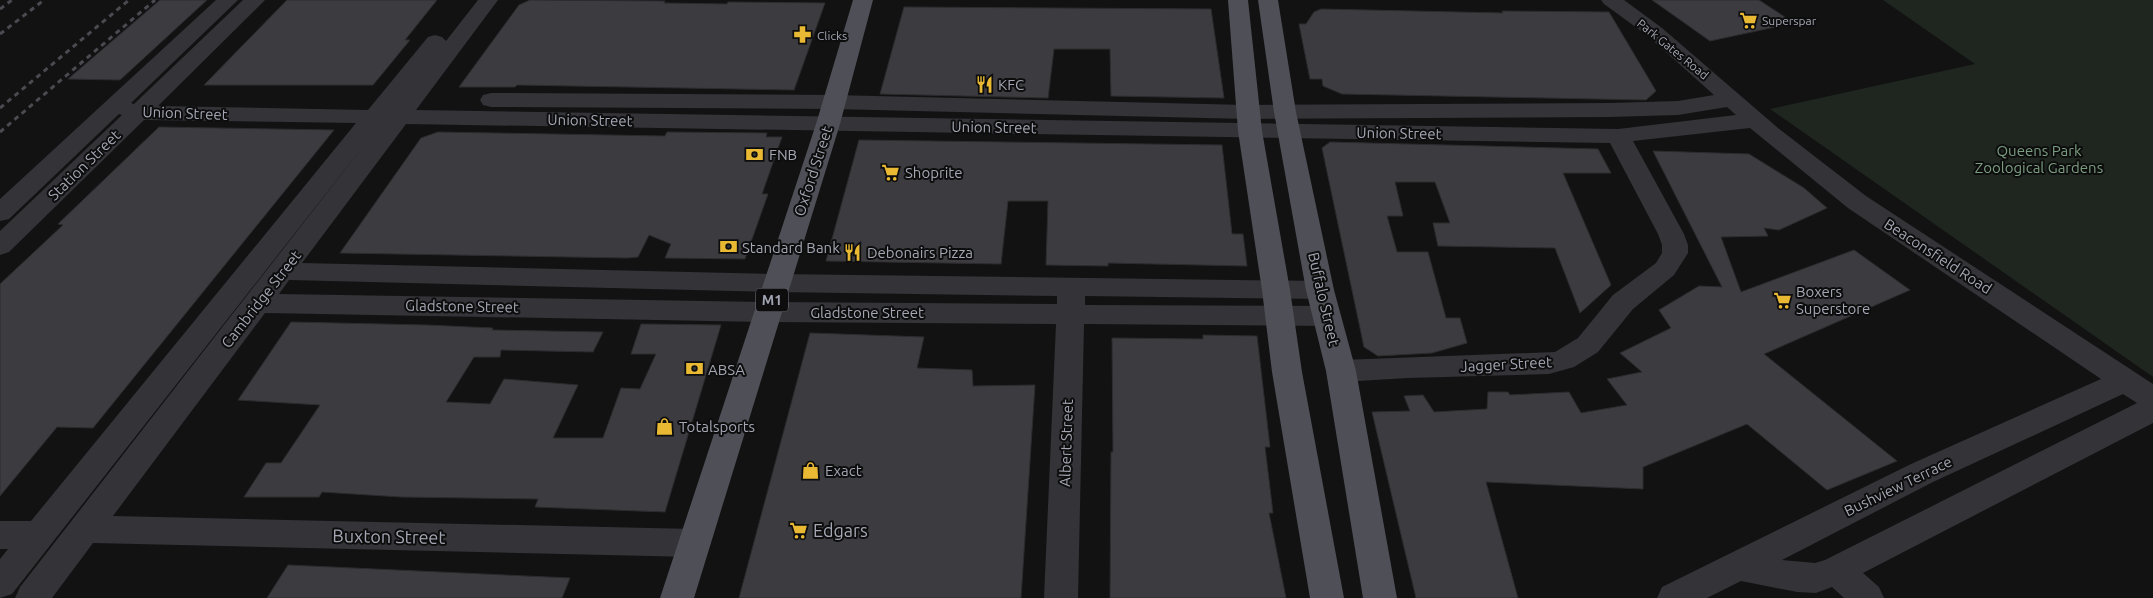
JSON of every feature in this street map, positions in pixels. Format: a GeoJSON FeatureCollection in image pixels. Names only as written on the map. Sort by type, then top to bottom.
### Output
{"type":"FeatureCollection","features":[{"type":"Feature","properties":{"kind":"main road","name":"Oxford Street"},"geometry":{"type":"LineString","coordinates":[[676,598],[769,312],[776,283],[831,113],[863,0]]}},
{"type":"Feature","properties":{"kind":"main road"},"geometry":{"type":"LineString","coordinates":[[1238,0],[1249,122],[1327,598]]}},
{"type":"Feature","properties":{"kind":"main road","name":"Buffalo Street"},"geometry":{"type":"LineString","coordinates":[[1268,0],[1287,122],[1323,303],[1340,371],[1380,598]]}},
{"type":"Feature","properties":{"kind":"street","name":"Station Street"},"geometry":{"type":"LineString","coordinates":[[0,213],[228,0]]}},
{"type":"Feature","properties":{"kind":"street","name":"Station Street"},"geometry":{"type":"LineString","coordinates":[[0,246],[255,0]]}},
{"type":"Feature","properties":{"kind":"street","name":"Cambridge Street"},"geometry":{"type":"LineString","coordinates":[[32,598],[284,271],[468,0]]}},
{"type":"Feature","properties":{"kind":"street","name":"Cambridge Street"},"geometry":{"type":"LineString","coordinates":[[0,584],[38,535],[395,108],[488,0]]}},
{"type":"Feature","properties":{"kind":"street","name":"Park Gates Road"},"geometry":{"type":"LineString","coordinates":[[1611,0],[1655,32],[1734,99]]}},
{"type":"Feature","properties":{"kind":"street"},"geometry":{"type":"LineString","coordinates":[[182,43],[210,43]]}},
{"type":"Feature","properties":{"kind":"street","name":"Union Street"},"geometry":{"type":"LineString","coordinates":[[115,105],[156,95],[395,108]]}},
{"type":"Feature","properties":{"kind":"street","name":"Union Street"},"geometry":{"type":"LineString","coordinates":[[115,105],[138,113],[395,108],[831,113],[1287,122],[1678,108],[1734,99]]}},
{"type":"Feature","properties":{"kind":"street","name":"Beaconsfield Road"},"geometry":{"type":"LineString","coordinates":[[1734,99],[1813,169],[1856,202],[2153,399]]}},
{"type":"Feature","properties":{"kind":"street","name":"Union Street"},"geometry":{"type":"LineString","coordinates":[[1287,122],[1618,136],[1756,120]]}},
{"type":"Feature","properties":{"kind":"street","name":"Jagger Street"},"geometry":{"type":"LineString","coordinates":[[1340,371],[1408,367],[1549,364],[1564,360],[1588,345],[1623,302],[1664,269],[1675,253],[1675,245],[1671,234],[1618,136]]}},
{"type":"Feature","properties":{"kind":"street","name":"Gladstone Street"},"geometry":{"type":"LineString","coordinates":[[284,271],[776,283],[1071,300],[1278,304],[1323,303]]}},
{"type":"Feature","properties":{"kind":"street","name":"Gladstone Street"},"geometry":{"type":"LineString","coordinates":[[258,303],[769,312],[1071,300]]}},
{"type":"Feature","properties":{"kind":"street","name":"Albert Street"},"geometry":{"type":"LineString","coordinates":[[1061,598],[1071,300]]}},
{"type":"Feature","properties":{"kind":"street","name":"Bushview Terrace"},"geometry":{"type":"LineString","coordinates":[[1674,598],[1922,473],[2125,380]]}},
{"type":"Feature","properties":{"kind":"street"},"geometry":{"type":"LineString","coordinates":[[1739,566],[1797,577],[1816,578],[1837,570],[2153,409]]}},
{"type":"Feature","properties":{"kind":"street","name":"Buxton Street"},"geometry":{"type":"LineString","coordinates":[[84,529],[694,543]]}},
{"type":"Feature","properties":{"kind":"street"},"geometry":{"type":"LineString","coordinates":[[0,534],[38,535]]}},
{"type":"Feature","properties":{"kind":"street"},"geometry":{"type":"LineString","coordinates":[[1837,570],[1867,598]]}},
{"type":"Feature","properties":{"kind":"green space","name":"Queens Park Zoological Gardens"},"geometry":{"type":"Polygon","coordinates":[[[1883,0],[2153,0],[2153,377],[1770,109],[1975,64],[1883,0]]]}},
{"type":"Feature","properties":{"kind":"building"},"geometry":{"type":"Polygon","coordinates":[[[160,0],[207,0],[120,80],[68,79],[160,0]]]}},
{"type":"Feature","properties":{"kind":"building"},"geometry":{"type":"Polygon","coordinates":[[[287,0],[437,0],[405,40],[410,40],[373,85],[204,85],[287,0]]]}},
{"type":"Feature","properties":{"kind":"building"},"geometry":{"type":"Polygon","coordinates":[[[530,0],[665,1],[664,3],[727,4],[728,2],[825,3],[794,90],[517,85],[515,87],[459,87],[519,5],[530,0]]]}},
{"type":"Feature","properties":{"kind":"building"},"geometry":{"type":"Polygon","coordinates":[[[1652,0],[1759,0],[1794,23],[1710,41],[1652,0]]]}},
{"type":"Feature","properties":{"kind":"building"},"geometry":{"type":"Polygon","coordinates":[[[904,7],[1211,9],[1224,98],[1111,96],[1110,49],[1054,49],[1048,98],[880,94],[904,7]]]}},
{"type":"Feature","properties":{"kind":"building"},"geometry":{"type":"Polygon","coordinates":[[[1321,9],[1503,13],[1502,11],[1609,12],[1656,91],[1646,100],[1342,94],[1323,86],[1322,79],[1310,79],[1299,24],[1306,24],[1314,12],[1321,9]]]}},
{"type":"Feature","properties":{"kind":"building"},"geometry":{"type":"Polygon","coordinates":[[[159,127],[334,130],[93,428],[57,427],[0,496],[0,284],[63,225],[58,224],[159,127]]]}},
{"type":"Feature","properties":{"kind":"building"},"geometry":{"type":"Polygon","coordinates":[[[438,132],[665,136],[667,132],[767,133],[766,137],[782,137],[762,194],[768,194],[745,259],[665,258],[671,244],[649,235],[638,257],[627,258],[340,253],[421,138],[438,132]]]}},
{"type":"Feature","properties":{"kind":"building"},"geometry":{"type":"Polygon","coordinates":[[[859,140],[1222,145],[1232,234],[1243,234],[1247,266],[1108,263],[1108,266],[1046,265],[1048,201],[1008,201],[1001,264],[826,261],[859,140]]]}},
{"type":"Feature","properties":{"kind":"building"},"geometry":{"type":"Polygon","coordinates":[[[1330,142],[1598,149],[1611,173],[1563,173],[1611,285],[1580,313],[1555,248],[1438,246],[1433,223],[1450,223],[1435,182],[1395,182],[1403,216],[1387,216],[1397,252],[1428,252],[1446,318],[1460,318],[1467,343],[1432,353],[1378,356],[1364,347],[1322,148],[1330,142]]]}},
{"type":"Feature","properties":{"kind":"building"},"geometry":{"type":"Polygon","coordinates":[[[1653,151],[1749,154],[1804,188],[1827,208],[1779,230],[1764,228],[1768,236],[1721,237],[1741,292],[1854,250],[1910,290],[1764,354],[1897,461],[1827,490],[1747,424],[1643,467],[1643,489],[1486,482],[1518,598],[1416,598],[1372,412],[1410,411],[1404,396],[1423,395],[1434,412],[1487,409],[1488,392],[1508,392],[1510,395],[1569,392],[1581,413],[1627,405],[1607,379],[1642,372],[1620,353],[1671,328],[1659,310],[1699,286],[1722,287],[1653,151]]]}},
{"type":"Feature","properties":{"kind":"building"},"geometry":{"type":"Polygon","coordinates":[[[291,322],[426,325],[493,328],[492,330],[603,332],[593,352],[501,350],[500,357],[474,357],[446,402],[490,404],[504,379],[578,385],[553,438],[603,438],[621,388],[640,389],[656,354],[631,354],[641,324],[721,325],[665,512],[535,507],[538,499],[401,497],[322,492],[319,497],[244,497],[266,463],[281,463],[320,405],[238,400],[291,322]]]}},
{"type":"Feature","properties":{"kind":"building"},"geometry":{"type":"Polygon","coordinates":[[[810,333],[924,337],[917,368],[972,370],[973,386],[1035,385],[1021,598],[739,598],[810,333]]]}},
{"type":"Feature","properties":{"kind":"building"},"geometry":{"type":"Polygon","coordinates":[[[1203,335],[1257,336],[1270,447],[1265,447],[1273,513],[1269,513],[1286,598],[1110,598],[1111,452],[1113,452],[1112,338],[1203,339],[1203,335]]]}},
{"type":"Feature","properties":{"kind":"building"},"geometry":{"type":"Polygon","coordinates":[[[288,565],[570,578],[562,598],[267,598],[288,565]]]}},
{"type":"Feature","properties":{"kind":"railway"},"geometry":{"type":"LineString","coordinates":[[0,9],[12,0]]}},
{"type":"Feature","properties":{"kind":"railway"},"geometry":{"type":"LineString","coordinates":[[0,34],[44,0]]}},
{"type":"Feature","properties":{"kind":"railway"},"geometry":{"type":"LineString","coordinates":[[0,108],[129,0]]}},
{"type":"Feature","properties":{"kind":"railway"},"geometry":{"type":"LineString","coordinates":[[0,132],[155,0]]}},
{"type":"Feature","properties":{"kind":"place","name":"Superspar"},"geometry":{"type":"Point","coordinates":[1748,20]}},
{"type":"Feature","properties":{"kind":"place","name":"Clicks"},"geometry":{"type":"Point","coordinates":[803,35]}},
{"type":"Feature","properties":{"kind":"place","name":"KFC"},"geometry":{"type":"Point","coordinates":[984,84]}},
{"type":"Feature","properties":{"kind":"place","name":"FNB"},"geometry":{"type":"Point","coordinates":[755,154]}},
{"type":"Feature","properties":{"kind":"place","name":"Shoprite"},"geometry":{"type":"Point","coordinates":[891,172]}},
{"type":"Feature","properties":{"kind":"place","name":"Standard Bank"},"geometry":{"type":"Point","coordinates":[728,247]}},
{"type":"Feature","properties":{"kind":"place","name":"Debonairs Pizza"},"geometry":{"type":"Point","coordinates":[853,252]}},
{"type":"Feature","properties":{"kind":"place","name":"Boxers Superstore"},"geometry":{"type":"Point","coordinates":[1782,300]}},
{"type":"Feature","properties":{"kind":"place","name":"ABSA"},"geometry":{"type":"Point","coordinates":[694,369]}},
{"type":"Feature","properties":{"kind":"place","name":"Totalsports"},"geometry":{"type":"Point","coordinates":[665,426]}},
{"type":"Feature","properties":{"kind":"place","name":"Exact"},"geometry":{"type":"Point","coordinates":[811,470]}},
{"type":"Feature","properties":{"kind":"place","name":"Edgars"},"geometry":{"type":"Point","coordinates":[799,530]}}]}
